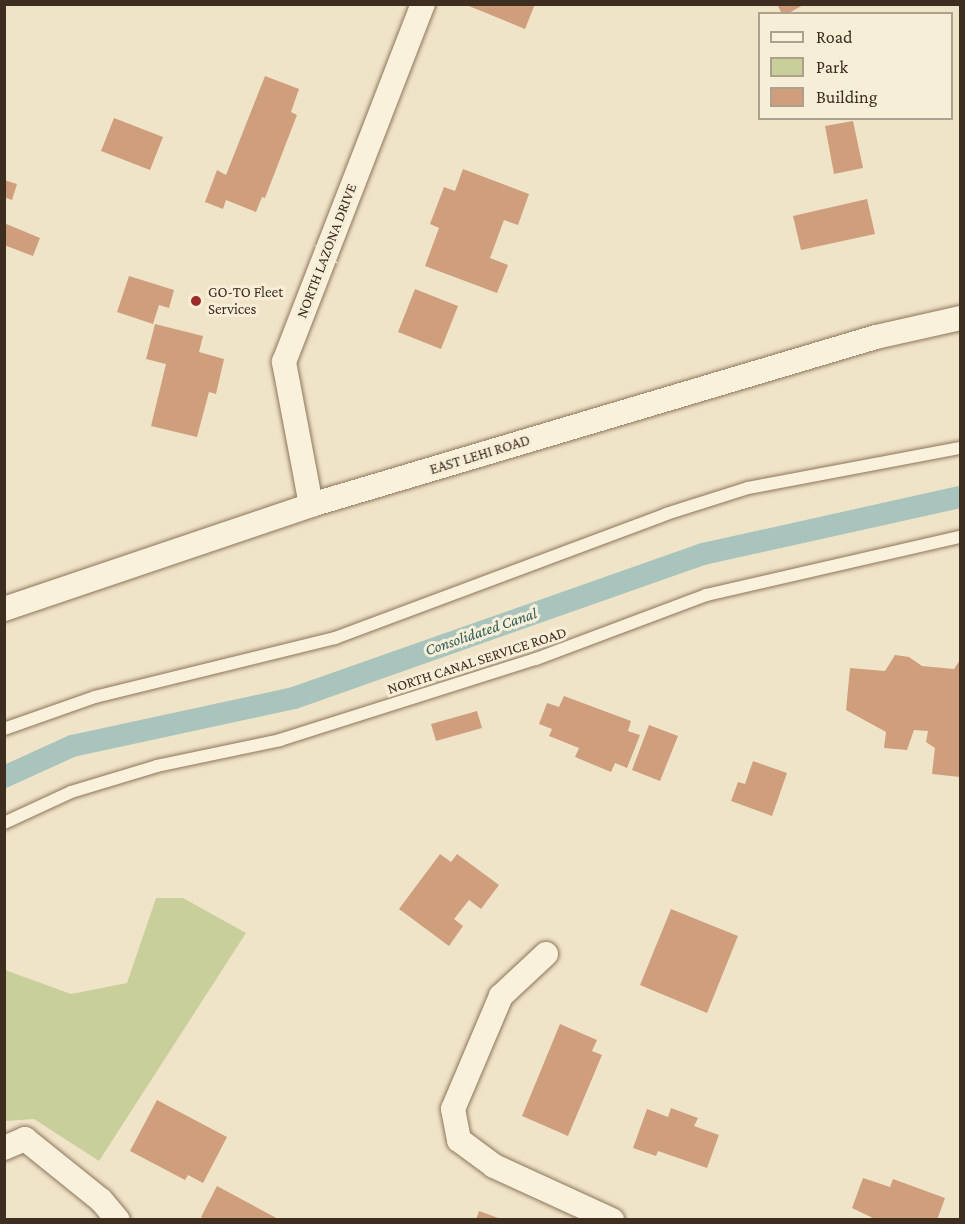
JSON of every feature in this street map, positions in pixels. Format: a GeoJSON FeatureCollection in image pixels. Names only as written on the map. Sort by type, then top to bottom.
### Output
{"type":"FeatureCollection","features":[{"type":"Feature","properties":{"kind":"street","name":"NORTH LAZONA DRIVE"},"geometry":{"type":"LineString","coordinates":[[311,505],[284,362],[423,4]]}},
{"type":"Feature","properties":{"kind":"street","name":"EAST LEHI ROAD"},"geometry":{"type":"LineString","coordinates":[[4,609],[311,505],[876,337],[960,318]]}},
{"type":"Feature","properties":{"kind":"street"},"geometry":{"type":"LineString","coordinates":[[546,954],[501,996],[453,1109],[459,1140],[495,1166],[601,1218]]}},
{"type":"Feature","properties":{"kind":"street"},"geometry":{"type":"LineString","coordinates":[[15,1143],[94,1193],[118,1220]]}},
{"type":"Feature","properties":{"kind":"lane"},"geometry":{"type":"LineString","coordinates":[[4,729],[95,697],[335,638],[666,514],[748,488],[960,448]]}},
{"type":"Feature","properties":{"kind":"lane","name":"NORTH CANAL SERVICE ROAD"},"geometry":{"type":"LineString","coordinates":[[4,822],[71,792],[136,773],[280,740],[537,659],[706,595],[960,537]]}},
{"type":"Feature","properties":{"kind":"green space"},"geometry":{"type":"Polygon","coordinates":[[[156,898],[183,898],[246,933],[99,1161],[34,1119],[5,1121],[5,970],[71,994],[127,983],[156,898]]]}},
{"type":"Feature","properties":{"kind":"building"},"geometry":{"type":"Polygon","coordinates":[[[464,4],[535,4],[525,29],[464,4]]]}},
{"type":"Feature","properties":{"kind":"building"},"geometry":{"type":"Polygon","coordinates":[[[777,4],[805,4],[791,12],[781,12],[777,4]]]}},
{"type":"Feature","properties":{"kind":"building"},"geometry":{"type":"Polygon","coordinates":[[[265,76],[299,89],[291,112],[297,115],[265,198],[262,197],[256,212],[226,200],[223,209],[205,202],[217,170],[226,175],[265,76]]]}},
{"type":"Feature","properties":{"kind":"building"},"geometry":{"type":"Polygon","coordinates":[[[114,118],[163,137],[150,170],[101,151],[114,118]]]}},
{"type":"Feature","properties":{"kind":"building"},"geometry":{"type":"Polygon","coordinates":[[[853,121],[863,168],[834,174],[825,126],[853,121]]]}},
{"type":"Feature","properties":{"kind":"building"},"geometry":{"type":"Polygon","coordinates":[[[463,169],[529,194],[518,225],[504,220],[490,258],[508,265],[497,293],[425,266],[439,228],[430,224],[444,187],[455,191],[463,169]]]}},
{"type":"Feature","properties":{"kind":"building"},"geometry":{"type":"Polygon","coordinates":[[[4,180],[17,184],[12,200],[4,197],[4,180]]]}},
{"type":"Feature","properties":{"kind":"building"},"geometry":{"type":"Polygon","coordinates":[[[867,199],[875,234],[801,250],[793,216],[867,199]]]}},
{"type":"Feature","properties":{"kind":"building"},"geometry":{"type":"Polygon","coordinates":[[[4,223],[40,238],[33,256],[4,245],[4,223]]]}},
{"type":"Feature","properties":{"kind":"building"},"geometry":{"type":"Polygon","coordinates":[[[129,276],[174,290],[169,308],[159,305],[153,324],[117,312],[129,276]]]}},
{"type":"Feature","properties":{"kind":"building"},"geometry":{"type":"Polygon","coordinates":[[[415,289],[458,306],[441,349],[398,332],[415,289]]]}},
{"type":"Feature","properties":{"kind":"building"},"geometry":{"type":"Polygon","coordinates":[[[155,324],[203,336],[199,352],[224,359],[216,394],[209,392],[197,437],[151,426],[166,364],[146,359],[155,324]]]}},
{"type":"Feature","properties":{"kind":"building"},"geometry":{"type":"Polygon","coordinates":[[[895,655],[909,657],[922,666],[954,669],[960,660],[960,777],[932,774],[935,748],[926,742],[928,731],[914,730],[907,750],[884,748],[886,732],[846,710],[850,668],[885,671],[895,655]]]}},
{"type":"Feature","properties":{"kind":"building"},"geometry":{"type":"Polygon","coordinates":[[[564,696],[631,721],[628,731],[640,735],[627,768],[615,763],[611,772],[575,757],[579,748],[549,736],[552,729],[539,724],[547,703],[559,707],[564,696]]]}},
{"type":"Feature","properties":{"kind":"building"},"geometry":{"type":"Polygon","coordinates":[[[477,711],[482,728],[436,741],[431,724],[477,711]]]}},
{"type":"Feature","properties":{"kind":"building"},"geometry":{"type":"Polygon","coordinates":[[[649,725],[678,736],[660,781],[632,770],[649,725]]]}},
{"type":"Feature","properties":{"kind":"building"},"geometry":{"type":"Polygon","coordinates":[[[753,761],[787,773],[772,816],[731,801],[738,782],[745,784],[753,761]]]}},
{"type":"Feature","properties":{"kind":"building"},"geometry":{"type":"Polygon","coordinates":[[[440,854],[451,862],[457,854],[499,885],[481,909],[469,900],[454,919],[463,926],[449,946],[399,909],[440,854]]]}},
{"type":"Feature","properties":{"kind":"building"},"geometry":{"type":"Polygon","coordinates":[[[671,909],[738,936],[707,1013],[640,985],[671,909]]]}},
{"type":"Feature","properties":{"kind":"building"},"geometry":{"type":"Polygon","coordinates":[[[560,1024],[597,1040],[592,1051],[602,1055],[568,1136],[522,1116],[560,1024]]]}},
{"type":"Feature","properties":{"kind":"building"},"geometry":{"type":"Polygon","coordinates":[[[157,1100],[227,1137],[203,1183],[188,1175],[185,1180],[130,1151],[157,1100]]]}},
{"type":"Feature","properties":{"kind":"building"},"geometry":{"type":"Polygon","coordinates":[[[671,1108],[698,1118],[694,1126],[719,1135],[707,1168],[658,1151],[656,1156],[633,1148],[647,1109],[668,1117],[671,1108]]]}},
{"type":"Feature","properties":{"kind":"building"},"geometry":{"type":"Polygon","coordinates":[[[863,1178],[890,1187],[893,1179],[945,1198],[937,1220],[877,1220],[852,1208],[863,1178]]]}},
{"type":"Feature","properties":{"kind":"building"},"geometry":{"type":"Polygon","coordinates":[[[217,1186],[280,1220],[206,1220],[201,1217],[217,1186]]]}},
{"type":"Feature","properties":{"kind":"building"},"geometry":{"type":"Polygon","coordinates":[[[479,1211],[501,1219],[501,1220],[476,1220],[479,1211]]]}},
{"type":"Feature","properties":{"kind":"waterway","name":"Consolidated Canal"},"geometry":{"type":"LineString","coordinates":[[4,777],[72,746],[294,698],[703,554],[960,497]]}},
{"type":"Feature","properties":{"kind":"place","name":"GO-TO Fleet Services"},"geometry":{"type":"Point","coordinates":[196,301]}}]}
